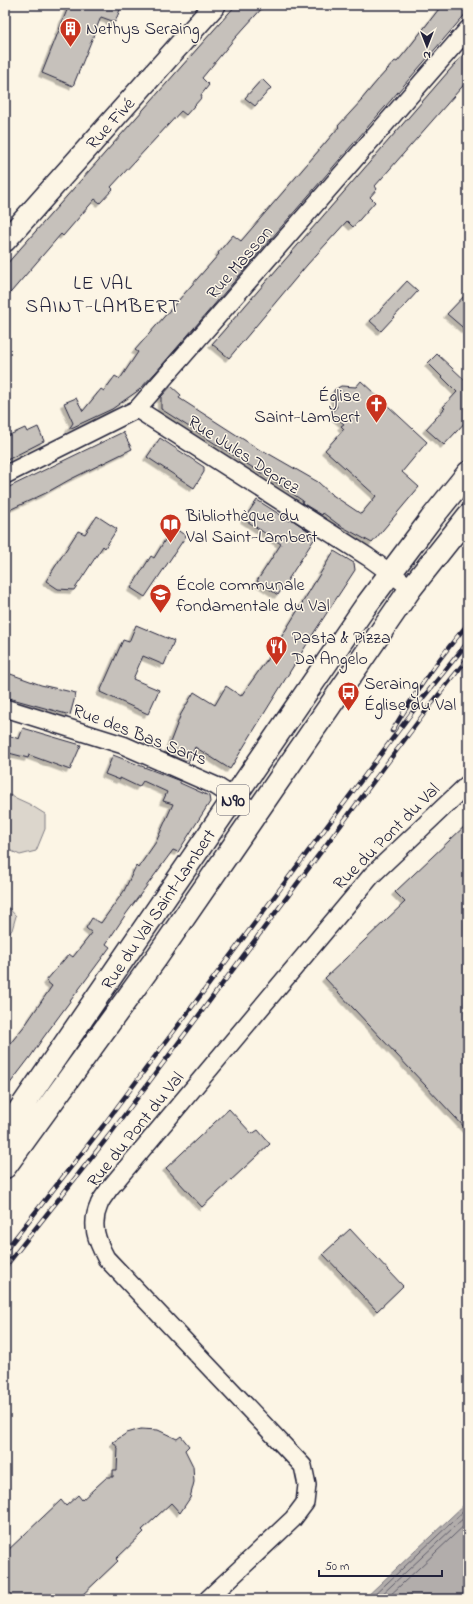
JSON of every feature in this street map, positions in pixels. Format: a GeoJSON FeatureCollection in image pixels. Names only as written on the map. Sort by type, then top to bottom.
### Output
{"type":"FeatureCollection","features":[{"type":"Feature","properties":{"kind":"main road","name":"Rue du Val Saint-Lambert"},"geometry":{"type":"LineString","coordinates":[[5,1131],[390,572],[468,473]]}},
{"type":"Feature","properties":{"kind":"main road","name":"Rue du Val Saint-Lambert"},"geometry":{"type":"LineString","coordinates":[[5,1167],[157,957],[412,588],[468,516]]}},
{"type":"Feature","properties":{"kind":"street","name":"Rue Fivé"},"geometry":{"type":"LineString","coordinates":[[5,241],[215,5]]}},
{"type":"Feature","properties":{"kind":"street","name":"Rue Masson"},"geometry":{"type":"LineString","coordinates":[[5,475],[137,410],[468,29]]}},
{"type":"Feature","properties":{"kind":"street","name":"Rue Jules Deprez"},"geometry":{"type":"LineString","coordinates":[[137,410],[390,572],[412,588]]}},
{"type":"Feature","properties":{"kind":"street","name":"Rue des Bas Sarts"},"geometry":{"type":"LineString","coordinates":[[5,708],[123,745],[216,786],[256,812]]}},
{"type":"Feature","properties":{"kind":"street","name":"Rue du Pont du Val"},"geometry":{"type":"LineString","coordinates":[[208,1599],[293,1519],[305,1503],[307,1485],[303,1466],[106,1258],[97,1242],[95,1223],[99,1204],[109,1189],[372,875],[468,784]]}},
{"type":"Feature","properties":{"kind":"shaded area"},"geometry":{"type":"Polygon","coordinates":[[[5,793],[29,804],[45,814],[45,829],[36,851],[20,855],[5,848],[5,793]]]}},
{"type":"Feature","properties":{"kind":"shaded area"},"geometry":{"type":"Polygon","coordinates":[[[5,904],[16,916],[12,930],[5,938],[5,904]]]}},
{"type":"Feature","properties":{"kind":"water"},"geometry":{"type":"Polygon","coordinates":[[[468,1501],[468,1599],[364,1599],[465,1504],[468,1501]]]}},
{"type":"Feature","properties":{"kind":"building","name":"Nethys Seraing"},"geometry":{"type":"Polygon","coordinates":[[[69,5],[122,5],[115,22],[101,17],[73,86],[42,73],[69,5]]]}},
{"type":"Feature","properties":{"kind":"building"},"geometry":{"type":"Polygon","coordinates":[[[236,5],[265,5],[202,78],[209,85],[201,95],[202,97],[186,115],[181,111],[111,187],[113,189],[100,203],[95,199],[63,236],[61,234],[5,299],[5,266],[236,5]]]}},
{"type":"Feature","properties":{"kind":"building"},"geometry":{"type":"Polygon","coordinates":[[[442,5],[468,5],[468,11],[156,372],[139,390],[112,409],[69,429],[73,423],[64,403],[76,398],[83,411],[101,389],[104,391],[115,376],[120,379],[138,352],[135,350],[219,254],[218,253],[233,235],[241,241],[377,81],[395,61],[397,62],[442,5]]]}},
{"type":"Feature","properties":{"kind":"building"},"geometry":{"type":"Polygon","coordinates":[[[468,49],[468,80],[375,186],[377,189],[370,197],[375,202],[353,227],[347,221],[307,265],[229,358],[212,344],[468,49]]]}},
{"type":"Feature","properties":{"kind":"building"},"geometry":{"type":"Polygon","coordinates":[[[262,79],[271,88],[255,106],[245,98],[262,79]]]}},
{"type":"Feature","properties":{"kind":"building"},"geometry":{"type":"Polygon","coordinates":[[[407,281],[418,291],[381,331],[370,321],[407,281]]]}},
{"type":"Feature","properties":{"kind":"building"},"geometry":{"type":"Polygon","coordinates":[[[468,292],[468,332],[447,314],[468,292]]]}},
{"type":"Feature","properties":{"kind":"building"},"geometry":{"type":"Polygon","coordinates":[[[437,354],[467,382],[468,380],[468,419],[444,445],[426,429],[457,392],[428,363],[437,354]]]}},
{"type":"Feature","properties":{"kind":"building"},"geometry":{"type":"Polygon","coordinates":[[[361,381],[427,442],[402,472],[419,487],[372,543],[339,525],[323,513],[322,515],[302,503],[303,501],[283,487],[161,409],[161,397],[171,386],[181,395],[179,398],[263,452],[264,451],[318,482],[331,494],[361,514],[376,496],[325,450],[344,429],[341,426],[344,424],[331,413],[337,407],[334,399],[334,390],[341,386],[356,387],[361,381]]]}},
{"type":"Feature","properties":{"kind":"building"},"geometry":{"type":"Polygon","coordinates":[[[38,427],[44,441],[5,461],[5,437],[25,428],[27,432],[38,427]]]}},
{"type":"Feature","properties":{"kind":"building"},"geometry":{"type":"Polygon","coordinates":[[[123,432],[132,449],[5,512],[5,489],[123,432]]]}},
{"type":"Feature","properties":{"kind":"building"},"geometry":{"type":"Polygon","coordinates":[[[160,438],[204,467],[204,472],[194,488],[147,457],[160,438]]]}},
{"type":"Feature","properties":{"kind":"building"},"geometry":{"type":"Polygon","coordinates":[[[257,500],[290,521],[291,519],[310,532],[309,534],[315,538],[278,595],[257,581],[281,544],[244,519],[257,500]]]}},
{"type":"Feature","properties":{"kind":"building"},"geometry":{"type":"Polygon","coordinates":[[[97,516],[117,529],[105,548],[103,546],[74,590],[58,589],[46,581],[78,531],[85,534],[97,516]]]}},
{"type":"Feature","properties":{"kind":"building"},"geometry":{"type":"Polygon","coordinates":[[[173,527],[186,536],[145,597],[131,588],[151,556],[154,558],[173,527]]]}},
{"type":"Feature","properties":{"kind":"building"},"geometry":{"type":"Polygon","coordinates":[[[334,551],[354,563],[355,570],[315,631],[230,769],[195,747],[188,763],[166,753],[181,714],[194,692],[215,705],[226,686],[241,696],[271,654],[334,551]]]}},
{"type":"Feature","properties":{"kind":"building"},"geometry":{"type":"Polygon","coordinates":[[[136,625],[174,641],[164,665],[143,656],[133,679],[159,690],[148,714],[100,692],[123,640],[129,642],[136,625]]]}},
{"type":"Feature","properties":{"kind":"building"},"geometry":{"type":"Polygon","coordinates":[[[5,672],[41,685],[76,693],[70,715],[5,697],[5,672]]]}},
{"type":"Feature","properties":{"kind":"building"},"geometry":{"type":"Polygon","coordinates":[[[23,728],[81,745],[70,770],[29,755],[28,758],[5,752],[5,734],[19,739],[23,728]]]}},
{"type":"Feature","properties":{"kind":"building"},"geometry":{"type":"Polygon","coordinates":[[[113,755],[180,781],[180,783],[209,796],[210,802],[178,852],[173,850],[126,914],[106,944],[110,947],[5,1090],[5,1050],[26,1024],[52,986],[46,981],[69,954],[73,957],[92,933],[86,928],[92,918],[101,923],[124,891],[136,866],[138,868],[156,842],[173,804],[163,801],[167,792],[143,781],[139,787],[120,778],[120,780],[105,774],[113,755]]]}},
{"type":"Feature","properties":{"kind":"building"},"geometry":{"type":"Polygon","coordinates":[[[468,823],[468,1131],[325,978],[405,902],[395,892],[468,823]]]}},
{"type":"Feature","properties":{"kind":"building"},"geometry":{"type":"Polygon","coordinates":[[[229,1109],[252,1134],[258,1130],[270,1144],[202,1207],[166,1168],[229,1109]]]}},
{"type":"Feature","properties":{"kind":"building"},"geometry":{"type":"Polygon","coordinates":[[[350,1229],[403,1286],[377,1311],[323,1254],[350,1229]]]}},
{"type":"Feature","properties":{"kind":"building"},"geometry":{"type":"Polygon","coordinates":[[[141,1429],[158,1430],[177,1439],[181,1436],[189,1446],[185,1450],[193,1466],[194,1482],[190,1498],[180,1513],[171,1503],[142,1530],[144,1532],[116,1559],[118,1561],[78,1599],[5,1599],[5,1553],[61,1500],[66,1506],[78,1495],[82,1500],[107,1477],[113,1477],[113,1470],[117,1470],[118,1448],[113,1442],[127,1433],[141,1429]]]}},
{"type":"Feature","properties":{"kind":"railway"},"geometry":{"type":"LineString","coordinates":[[392,731],[447,649],[468,624]]}},
{"type":"Feature","properties":{"kind":"railway"},"geometry":{"type":"LineString","coordinates":[[5,1251],[103,1126],[422,699],[468,642]]}},
{"type":"Feature","properties":{"kind":"railway"},"geometry":{"type":"LineString","coordinates":[[5,1267],[111,1133],[429,707],[468,658]]}},
{"type":"Feature","properties":{"kind":"place","name":"Nethys Seraing"},"geometry":{"type":"Point","coordinates":[71,48]}},
{"type":"Feature","properties":{"kind":"place","name":"Église Saint-Lambert"},"geometry":{"type":"Point","coordinates":[376,424]}},
{"type":"Feature","properties":{"kind":"place","name":"Bibliothèque du Val Saint-Lambert"},"geometry":{"type":"Point","coordinates":[171,544]}},
{"type":"Feature","properties":{"kind":"place","name":"École communale fondamentale du Val"},"geometry":{"type":"Point","coordinates":[160,614]}},
{"type":"Feature","properties":{"kind":"place","name":"Pasta & Pizza Da Angelo"},"geometry":{"type":"Point","coordinates":[277,666]}},
{"type":"Feature","properties":{"kind":"place","name":"Seraing Église du Val"},"geometry":{"type":"Point","coordinates":[348,712]}},
{"type":"Feature","properties":{"kind":"district","name":"LE VAL SAINT-LAMBERT"},"geometry":{"type":"Point","coordinates":[103,294]}}]}
